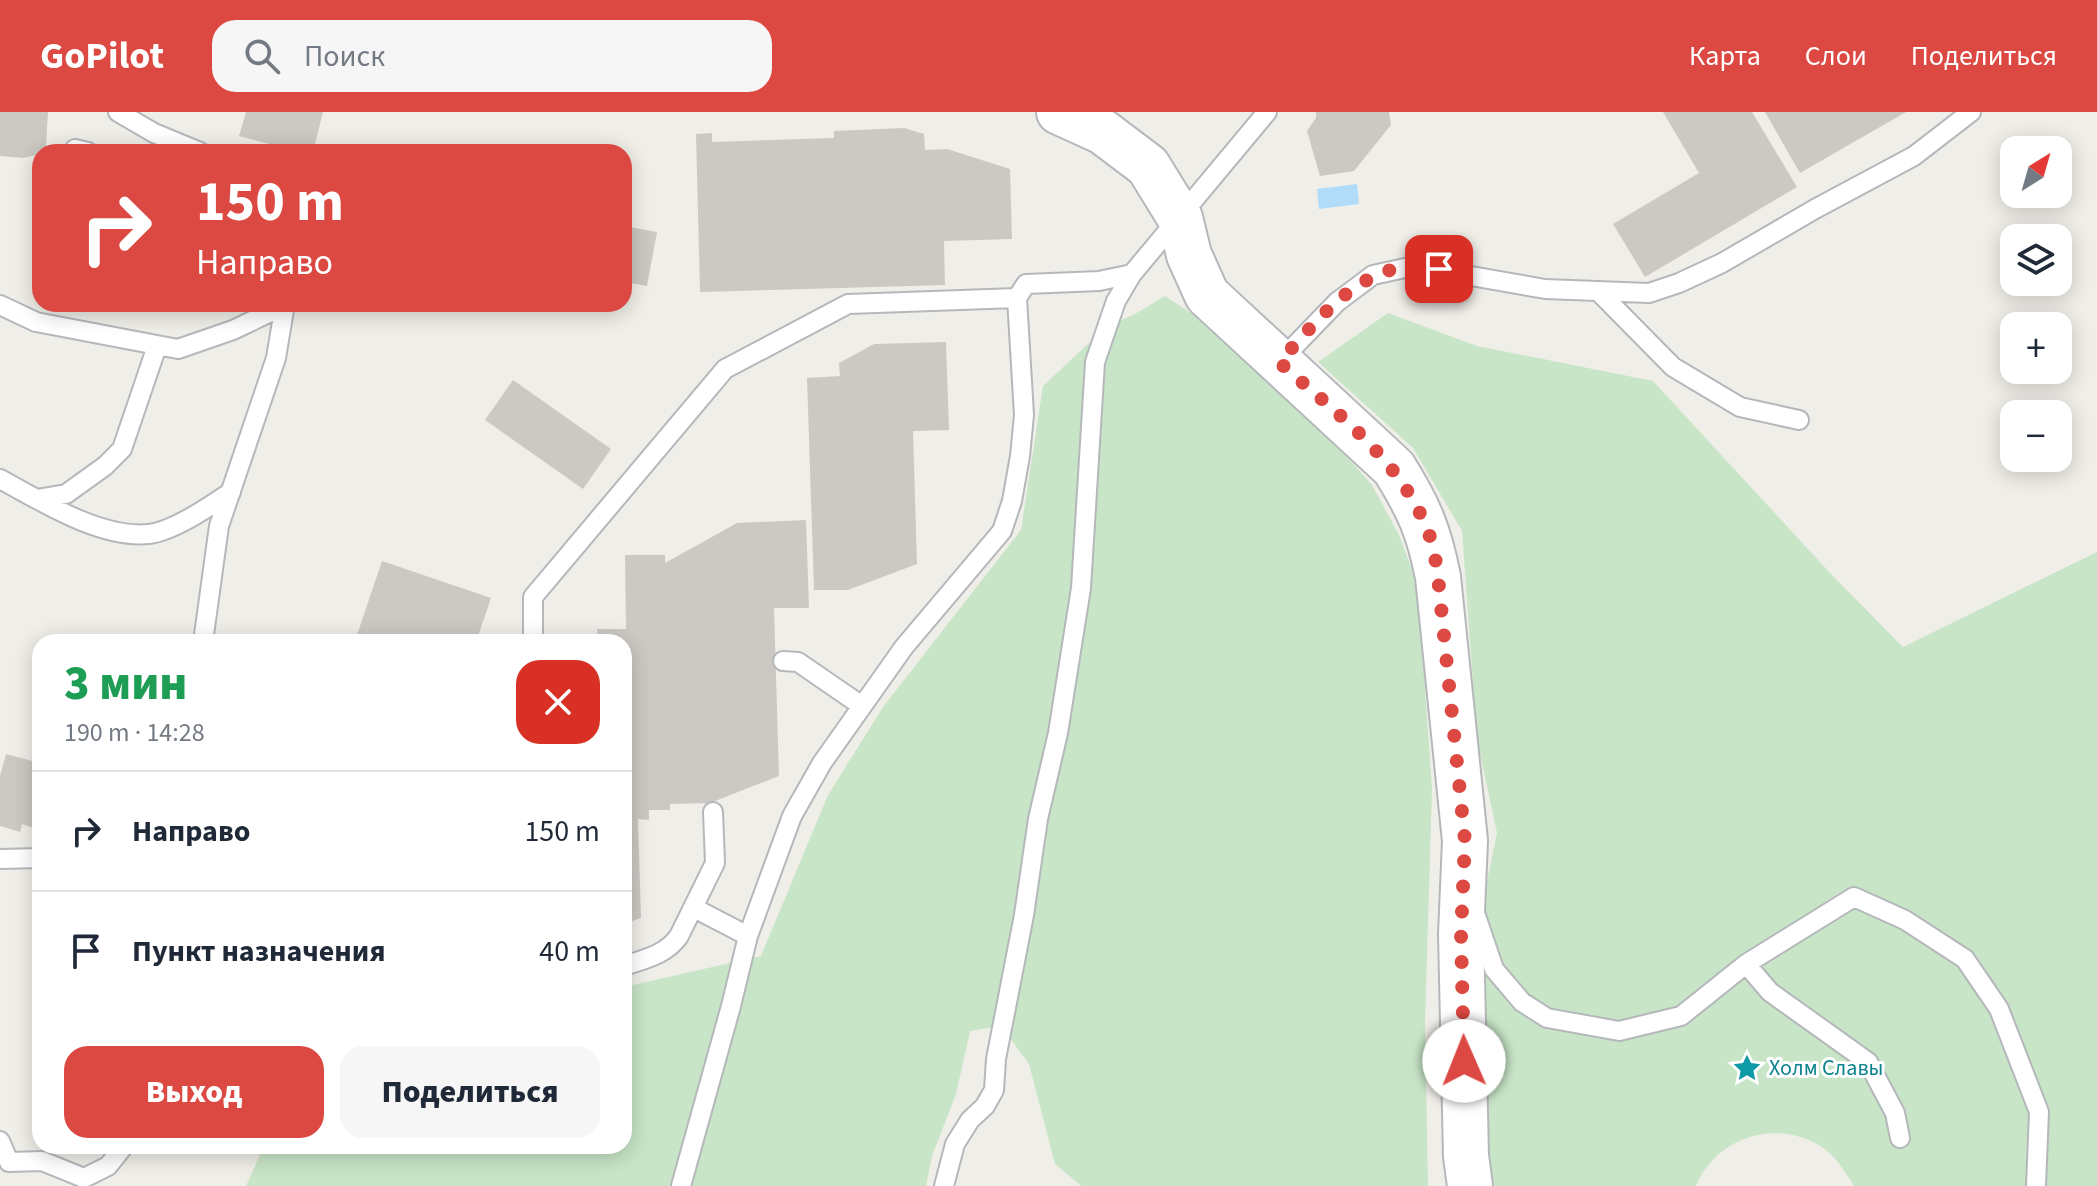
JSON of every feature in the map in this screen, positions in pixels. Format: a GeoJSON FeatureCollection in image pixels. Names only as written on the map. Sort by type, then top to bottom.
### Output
{"type":"FeatureCollection","features":[{"type":"Feature","properties":{"kind":"street"},"geometry":{"type":"LineString","coordinates":[[1059,112],[1103,132],[1148,166],[1180,218],[1189,255],[1207,295],[1394,468],[1413,498],[1430,536],[1438,577],[1465,841],[1461,934],[1466,1156],[1470,1186]]}},
{"type":"Feature","properties":{"kind":"lane"},"geometry":{"type":"LineString","coordinates":[[118,112],[181,144]]}},
{"type":"Feature","properties":{"kind":"lane"},"geometry":{"type":"LineString","coordinates":[[944,1186],[955,1144],[994,1090],[996,1059],[1024,915],[1038,819],[1058,733],[1081,588],[1095,362],[1116,301],[1132,274],[1267,112]]}},
{"type":"Feature","properties":{"kind":"lane"},"geometry":{"type":"LineString","coordinates":[[1279,362],[1337,302],[1373,275],[1414,266],[1545,289],[1649,293],[1722,263],[1914,156],[1971,112]]}},
{"type":"Feature","properties":{"kind":"lane"},"geometry":{"type":"LineString","coordinates":[[681,1186],[748,936],[792,816],[822,763],[904,647],[1002,531],[1012,501],[1024,415],[1017,298],[1026,284],[1099,281],[1132,274]]}},
{"type":"Feature","properties":{"kind":"lane"},"geometry":{"type":"LineString","coordinates":[[1598,291],[1673,367],[1740,407],[1799,420]]}},
{"type":"Feature","properties":{"kind":"lane"},"geometry":{"type":"LineString","coordinates":[[533,634],[533,597],[725,369],[848,304],[1017,298]]}},
{"type":"Feature","properties":{"kind":"lane"},"geometry":{"type":"LineString","coordinates":[[0,305],[36,322],[178,349],[233,330],[270,312]]}},
{"type":"Feature","properties":{"kind":"lane"},"geometry":{"type":"LineString","coordinates":[[204,634],[219,526],[276,358],[284,312]]}},
{"type":"Feature","properties":{"kind":"lane"},"geometry":{"type":"LineString","coordinates":[[37,499],[66,494],[105,466],[122,449],[157,346]]}},
{"type":"Feature","properties":{"kind":"lane"},"geometry":{"type":"LineString","coordinates":[[0,479],[66,516],[117,531],[150,534],[179,522],[231,492]]}},
{"type":"Feature","properties":{"kind":"lane"},"geometry":{"type":"LineString","coordinates":[[783,661],[798,662],[862,706]]}},
{"type":"Feature","properties":{"kind":"lane"},"geometry":{"type":"LineString","coordinates":[[632,963],[661,953],[673,945],[694,908],[715,863],[713,812]]}},
{"type":"Feature","properties":{"kind":"lane"},"geometry":{"type":"LineString","coordinates":[[0,859],[32,858]]}},
{"type":"Feature","properties":{"kind":"lane"},"geometry":{"type":"LineString","coordinates":[[1464,880],[1494,969],[1522,1002],[1547,1018],[1619,1031],[1681,1016],[1746,964],[1854,897],[1905,920],[1965,959],[1999,1009],[2039,1112],[2036,1186]]}},
{"type":"Feature","properties":{"kind":"lane"},"geometry":{"type":"LineString","coordinates":[[694,908],[748,936]]}},
{"type":"Feature","properties":{"kind":"lane"},"geometry":{"type":"LineString","coordinates":[[1746,964],[1770,992],[1868,1062],[1895,1113],[1900,1138]]}},
{"type":"Feature","properties":{"kind":"lane"},"geometry":{"type":"LineString","coordinates":[[0,1141],[9,1162],[42,1161],[84,1178],[108,1166],[118,1154]]}},
{"type":"Feature","properties":{"kind":"green space"},"geometry":{"type":"Polygon","coordinates":[[[1165,296],[1206,323],[1289,391],[1372,485],[1399,535],[1418,586],[1432,788],[1425,1023],[1428,1186],[1081,1186],[1055,1164],[1029,1064],[1001,1026],[970,1031],[956,1094],[932,1156],[926,1186],[246,1186],[260,1154],[632,1154],[632,985],[761,956],[828,795],[883,707],[1021,530],[1043,386],[1106,327],[1165,296]]]}},
{"type":"Feature","properties":{"kind":"green space"},"geometry":{"type":"Polygon","coordinates":[[[1388,313],[1477,346],[1653,381],[1830,573],[1903,647],[2097,552],[2097,1186],[1854,1186],[1829,1152],[1800,1137],[1782,1133],[1747,1138],[1731,1145],[1705,1170],[1696,1186],[1491,1186],[1483,1110],[1479,919],[1497,833],[1477,739],[1462,531],[1413,448],[1318,362],[1388,313]]]}},
{"type":"Feature","properties":{"kind":"water"},"geometry":{"type":"Polygon","coordinates":[[[1357,184],[1359,204],[1319,209],[1317,189],[1357,184]]]}},
{"type":"Feature","properties":{"kind":"building"},"geometry":{"type":"Polygon","coordinates":[[[0,112],[48,112],[46,144],[32,144],[32,156],[0,156],[0,112]]]}},
{"type":"Feature","properties":{"kind":"building"},"geometry":{"type":"Polygon","coordinates":[[[246,112],[323,112],[315,144],[270,144],[239,136],[246,112]]]}},
{"type":"Feature","properties":{"kind":"building"},"geometry":{"type":"Polygon","coordinates":[[[1316,112],[1389,112],[1391,125],[1354,171],[1320,176],[1307,131],[1316,118],[1316,112]]]}},
{"type":"Feature","properties":{"kind":"building"},"geometry":{"type":"Polygon","coordinates":[[[1663,112],[1752,112],[1797,187],[1645,277],[1613,224],[1699,173],[1663,112]]]}},
{"type":"Feature","properties":{"kind":"building"},"geometry":{"type":"Polygon","coordinates":[[[1765,112],[1906,112],[1800,173],[1765,112]]]}},
{"type":"Feature","properties":{"kind":"building"},"geometry":{"type":"Polygon","coordinates":[[[904,128],[924,134],[925,150],[947,149],[1010,169],[1012,239],[944,241],[945,285],[700,292],[696,134],[712,133],[712,142],[834,138],[834,131],[904,128]]]}},
{"type":"Feature","properties":{"kind":"building"},"geometry":{"type":"Polygon","coordinates":[[[632,227],[657,232],[647,286],[632,283],[632,227]]]}},
{"type":"Feature","properties":{"kind":"building"},"geometry":{"type":"Polygon","coordinates":[[[946,342],[949,430],[913,431],[917,564],[848,590],[814,590],[807,378],[840,376],[839,363],[874,344],[946,342]]]}},
{"type":"Feature","properties":{"kind":"building"},"geometry":{"type":"Polygon","coordinates":[[[513,380],[611,449],[583,489],[485,420],[513,380]]]}},
{"type":"Feature","properties":{"kind":"building"},"geometry":{"type":"Polygon","coordinates":[[[806,520],[809,608],[774,608],[779,776],[710,803],[670,804],[670,810],[649,810],[649,820],[638,819],[641,918],[632,921],[632,634],[597,634],[597,629],[626,629],[625,555],[665,555],[665,563],[737,523],[806,520]]]}},
{"type":"Feature","properties":{"kind":"building"},"geometry":{"type":"Polygon","coordinates":[[[382,561],[491,598],[479,634],[357,634],[382,561]]]}},
{"type":"Feature","properties":{"kind":"building"},"geometry":{"type":"Polygon","coordinates":[[[6,754],[32,761],[32,827],[22,824],[20,832],[0,826],[0,776],[6,754]]]}},
{"type":"Feature","properties":{"kind":"place","name":"Холм Славы"},"geometry":{"type":"Point","coordinates":[1747,1068]}},
{"type":"Feature","properties":{"kind":"route"},"geometry":{"type":"LineString","coordinates":[[1439,269],[1414,266],[1373,275],[1337,302],[1279,362],[1394,468],[1413,498],[1430,536],[1438,577],[1465,841],[1461,934],[1464,1061]]}}]}
